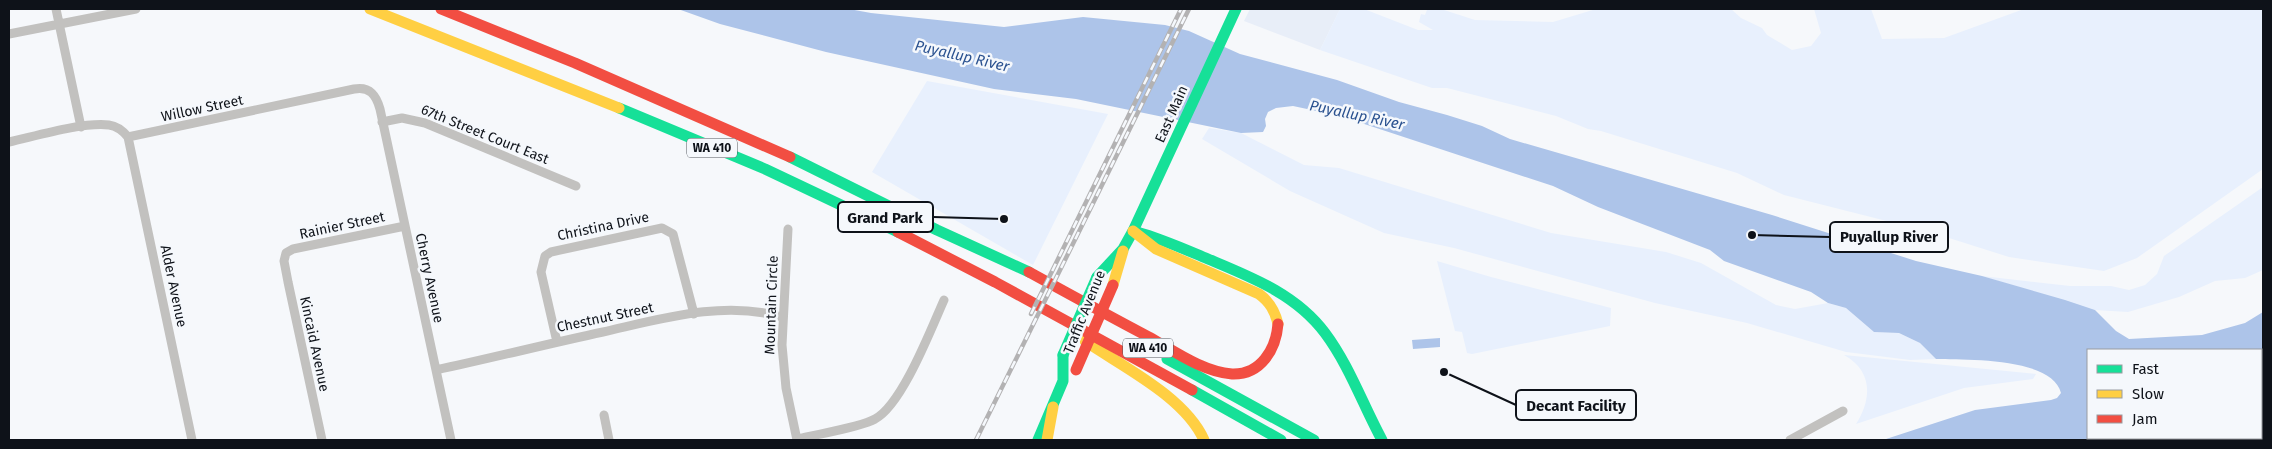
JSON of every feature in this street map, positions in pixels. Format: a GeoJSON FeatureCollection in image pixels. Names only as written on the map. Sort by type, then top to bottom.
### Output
{"type":"FeatureCollection","features":[{"type":"Feature","properties":{"kind":"main road","name":"WA 410"},"geometry":{"type":"LineString","coordinates":[[370,9],[684,135],[819,194],[976,270],[1281,440]]}},
{"type":"Feature","properties":{"kind":"main road","name":"WA 410"},"geometry":{"type":"LineString","coordinates":[[441,9],[712,121],[984,252],[1109,327],[1314,440]]}},
{"type":"Feature","properties":{"kind":"main road","name":"East Main"},"geometry":{"type":"LineString","coordinates":[[1133,231],[1236,9]]}},
{"type":"Feature","properties":{"kind":"main road"},"geometry":{"type":"LineString","coordinates":[[984,252],[1012,263],[1179,354],[1210,368],[1234,374],[1254,368],[1267,358],[1276,343],[1278,328],[1276,315],[1268,301],[1250,289],[1151,247],[1133,231]]}},
{"type":"Feature","properties":{"kind":"main road"},"geometry":{"type":"LineString","coordinates":[[1133,231],[1156,237],[1251,277],[1273,288],[1308,313],[1325,332],[1344,363],[1382,440]]}},
{"type":"Feature","properties":{"kind":"main road","name":"Traffic Avenue"},"geometry":{"type":"LineString","coordinates":[[1062,381],[1076,370],[1113,285],[1123,249],[1133,231]]}},
{"type":"Feature","properties":{"kind":"main road","name":"Traffic Avenue"},"geometry":{"type":"LineString","coordinates":[[1038,440],[1062,381],[1063,355],[1097,277],[1123,249]]}},
{"type":"Feature","properties":{"kind":"main road"},"geometry":{"type":"LineString","coordinates":[[1045,308],[1076,334],[1186,412],[1202,432],[1204,440]]}},
{"type":"Feature","properties":{"kind":"main road"},"geometry":{"type":"LineString","coordinates":[[1047,440],[1053,407]]}},
{"type":"Feature","properties":{"kind":"street"},"geometry":{"type":"LineString","coordinates":[[56,9],[81,127]]}},
{"type":"Feature","properties":{"kind":"street"},"geometry":{"type":"LineString","coordinates":[[9,34],[136,9]]}},
{"type":"Feature","properties":{"kind":"street","name":"Willow Street"},"geometry":{"type":"LineString","coordinates":[[128,137],[361,88],[368,90],[375,96],[382,122]]}},
{"type":"Feature","properties":{"kind":"street","name":"67th Street Court East"},"geometry":{"type":"LineString","coordinates":[[382,122],[405,118],[426,123],[576,186]]}},
{"type":"Feature","properties":{"kind":"street","name":"Cherry Avenue"},"geometry":{"type":"LineString","coordinates":[[382,122],[451,440]]}},
{"type":"Feature","properties":{"kind":"street"},"geometry":{"type":"LineString","coordinates":[[9,142],[81,127],[112,126],[123,130],[128,137]]}},
{"type":"Feature","properties":{"kind":"street","name":"Alder Avenue"},"geometry":{"type":"LineString","coordinates":[[128,137],[192,440]]}},
{"type":"Feature","properties":{"kind":"street","name":"Rainier Street"},"geometry":{"type":"LineString","coordinates":[[286,253],[293,249],[405,226]]}},
{"type":"Feature","properties":{"kind":"street","name":"Christina Drive"},"geometry":{"type":"LineString","coordinates":[[557,342],[541,272],[541,265],[545,256],[551,252],[652,230],[666,229],[674,234],[694,314]]}},
{"type":"Feature","properties":{"kind":"street","name":"Mountain Circle"},"geometry":{"type":"LineString","coordinates":[[788,229],[782,317],[784,375],[797,439]]}},
{"type":"Feature","properties":{"kind":"street","name":"Kincaid Avenue"},"geometry":{"type":"LineString","coordinates":[[286,253],[284,261],[288,282],[322,440]]}},
{"type":"Feature","properties":{"kind":"street"},"geometry":{"type":"LineString","coordinates":[[797,439],[872,421],[887,411],[904,384],[944,300]]}},
{"type":"Feature","properties":{"kind":"street","name":"Chestnut Street"},"geometry":{"type":"LineString","coordinates":[[436,370],[557,342],[694,314],[743,310],[765,312],[782,317]]}},
{"type":"Feature","properties":{"kind":"street"},"geometry":{"type":"LineString","coordinates":[[1790,440],[1842,411]]}},
{"type":"Feature","properties":{"kind":"street"},"geometry":{"type":"LineString","coordinates":[[604,415],[609,440]]}},
{"type":"Feature","properties":{"kind":"shaded area"},"geometry":{"type":"Polygon","coordinates":[[[1250,9],[1340,9],[1320,50],[1244,21],[1250,9]]]}},
{"type":"Feature","properties":{"kind":"shaded area"},"geometry":{"type":"Polygon","coordinates":[[[1340,9],[1364,9],[1418,30],[1433,30],[1419,22],[1421,14],[1425,15],[1427,10],[1425,9],[1441,9],[1475,20],[1553,22],[1596,9],[1731,9],[1741,18],[1762,28],[1767,35],[1792,50],[1811,46],[1821,33],[1814,9],[1871,9],[1882,39],[1944,38],[2024,9],[2263,9],[2263,169],[2137,258],[2104,271],[2009,257],[1930,232],[1784,195],[1737,173],[1601,131],[1588,129],[1556,116],[1447,88],[1432,88],[1320,50],[1340,9]]]}},
{"type":"Feature","properties":{"kind":"shaded area"},"geometry":{"type":"Polygon","coordinates":[[[927,81],[1108,114],[1033,265],[872,172],[927,81]]]}},
{"type":"Feature","properties":{"kind":"shaded area"},"geometry":{"type":"Polygon","coordinates":[[[1209,128],[1241,133],[1304,165],[1339,168],[1551,233],[1666,252],[1701,263],[1776,305],[1795,309],[1828,303],[1846,308],[1874,332],[1899,333],[1920,343],[1936,359],[1910,360],[1846,352],[1747,323],[1655,303],[1454,248],[1384,233],[1290,191],[1202,139],[1209,128]]]}},
{"type":"Feature","properties":{"kind":"shaded area"},"geometry":{"type":"Polygon","coordinates":[[[2263,187],[2263,270],[2245,278],[2215,281],[2179,297],[2128,312],[2095,310],[1982,276],[2070,286],[2111,286],[2129,290],[2145,285],[2157,274],[2164,256],[2263,187]]]}},
{"type":"Feature","properties":{"kind":"shaded area"},"geometry":{"type":"Polygon","coordinates":[[[1437,261],[1611,308],[1610,326],[1472,354],[1467,353],[1462,332],[1455,331],[1437,261]]]}},
{"type":"Feature","properties":{"kind":"shaded area"},"geometry":{"type":"Polygon","coordinates":[[[1844,355],[2036,374],[2033,379],[1964,388],[1856,424],[1865,405],[1867,386],[1865,377],[1860,369],[1844,355]]]}},
{"type":"Feature","properties":{"kind":"water"},"geometry":{"type":"Polygon","coordinates":[[[678,9],[849,9],[1004,27],[1083,17],[1165,25],[1189,31],[1240,54],[1337,80],[1399,102],[1482,126],[1510,139],[1772,215],[1916,261],[1982,276],[2065,300],[2095,310],[2116,331],[2129,339],[2202,335],[2245,323],[2263,312],[2263,375],[2262,349],[2087,349],[2087,439],[2172,439],[1883,440],[1975,410],[2051,400],[2057,398],[2061,393],[2054,381],[2042,373],[2025,367],[1986,361],[1936,359],[1920,343],[1899,333],[1874,332],[1846,308],[1828,303],[1811,292],[1724,261],[1710,250],[1598,207],[1553,186],[1340,116],[1293,106],[1276,108],[1268,112],[1263,132],[1241,133],[1076,99],[994,89],[826,52],[720,24],[678,9]]]}},
{"type":"Feature","properties":{"kind":"water"},"geometry":{"type":"Polygon","coordinates":[[[1440,338],[1440,347],[1413,349],[1412,340],[1440,338]]]}},
{"type":"Feature","properties":{"kind":"railway"},"geometry":{"type":"LineString","coordinates":[[1031,314],[1181,9]]}},
{"type":"Feature","properties":{"kind":"railway"},"geometry":{"type":"LineString","coordinates":[[976,440],[1189,9]]}},
{"type":"Feature","properties":{"kind":"traffic: fast"},"geometry":{"type":"LineString","coordinates":[[1097,277],[1123,249],[1133,231],[1236,9]]}},
{"type":"Feature","properties":{"kind":"traffic: fast"},"geometry":{"type":"LineString","coordinates":[[619,108],[765,169],[898,232]]}},
{"type":"Feature","properties":{"kind":"traffic: fast"},"geometry":{"type":"LineString","coordinates":[[790,157],[937,230],[1029,272]]}},
{"type":"Feature","properties":{"kind":"traffic: fast"},"geometry":{"type":"LineString","coordinates":[[1137,232],[1173,244],[1256,280],[1287,297],[1301,308],[1313,319],[1334,345],[1382,440]]}},
{"type":"Feature","properties":{"kind":"traffic: fast"},"geometry":{"type":"LineString","coordinates":[[1063,355],[1097,277]]}},
{"type":"Feature","properties":{"kind":"traffic: fast"},"geometry":{"type":"LineString","coordinates":[[1038,440],[1063,381],[1063,355]]}},
{"type":"Feature","properties":{"kind":"traffic: fast"},"geometry":{"type":"LineString","coordinates":[[1167,359],[1314,440]]}},
{"type":"Feature","properties":{"kind":"traffic: fast"},"geometry":{"type":"LineString","coordinates":[[1192,390],[1281,440]]}},
{"type":"Feature","properties":{"kind":"traffic: slow"},"geometry":{"type":"LineString","coordinates":[[370,9],[619,108]]}},
{"type":"Feature","properties":{"kind":"traffic: slow"},"geometry":{"type":"LineString","coordinates":[[1133,231],[1156,249],[1259,294],[1272,307],[1278,324]]}},
{"type":"Feature","properties":{"kind":"traffic: slow"},"geometry":{"type":"LineString","coordinates":[[1113,285],[1123,251]]}},
{"type":"Feature","properties":{"kind":"traffic: slow"},"geometry":{"type":"LineString","coordinates":[[1085,341],[1152,384],[1168,397],[1195,424],[1204,440]]}},
{"type":"Feature","properties":{"kind":"traffic: slow"},"geometry":{"type":"LineString","coordinates":[[1047,440],[1053,407]]}},
{"type":"Feature","properties":{"kind":"traffic: jam"},"geometry":{"type":"LineString","coordinates":[[441,9],[575,63],[790,157]]}},
{"type":"Feature","properties":{"kind":"traffic: jam"},"geometry":{"type":"LineString","coordinates":[[898,232],[995,282],[1192,390]]}},
{"type":"Feature","properties":{"kind":"traffic: jam"},"geometry":{"type":"LineString","coordinates":[[1029,272],[1189,360],[1221,372],[1242,373],[1259,365],[1270,351],[1277,333],[1278,324]]}},
{"type":"Feature","properties":{"kind":"traffic: jam"},"geometry":{"type":"LineString","coordinates":[[1076,370],[1113,285]]}},
{"type":"Feature","properties":{"kind":"place","name":"Grand Park"},"geometry":{"type":"Point","coordinates":[1004,219]}},
{"type":"Feature","properties":{"kind":"place","name":"Puyallup River"},"geometry":{"type":"Point","coordinates":[1752,235]}},
{"type":"Feature","properties":{"kind":"place","name":"Decant Facility"},"geometry":{"type":"Point","coordinates":[1444,372]}}]}
